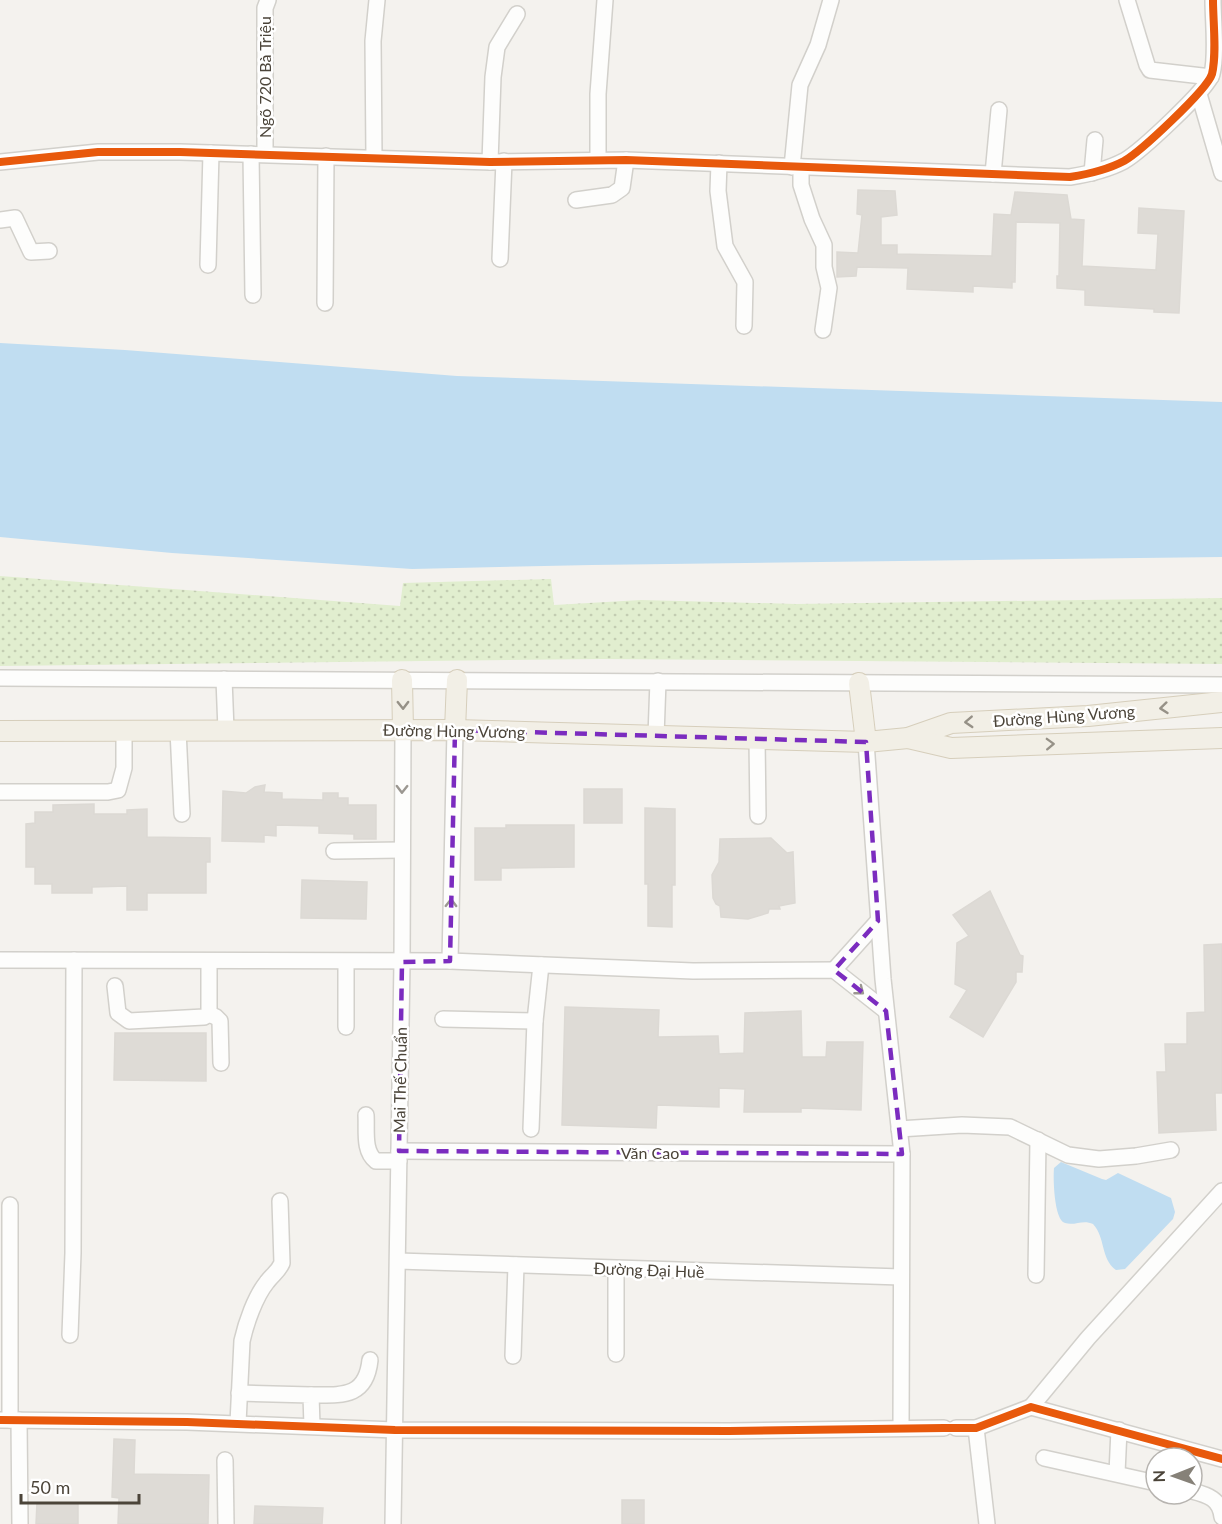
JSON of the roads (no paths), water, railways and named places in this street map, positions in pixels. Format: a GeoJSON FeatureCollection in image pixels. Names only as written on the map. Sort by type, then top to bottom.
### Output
{"type":"FeatureCollection","features":[{"type":"Feature","properties":{"kind":"main road"},"geometry":{"type":"LineString","coordinates":[[402,680],[403,730]]}},
{"type":"Feature","properties":{"kind":"main road"},"geometry":{"type":"LineString","coordinates":[[455,730],[457,680]]}},
{"type":"Feature","properties":{"kind":"main road"},"geometry":{"type":"LineString","coordinates":[[859,683],[866,742]]}},
{"type":"Feature","properties":{"kind":"main road","name":"Đường Hùng Vương"},"geometry":{"type":"LineString","coordinates":[[0,730],[455,730],[866,742],[908,738],[951,723],[1088,716],[1222,702]]}},
{"type":"Feature","properties":{"kind":"main road","name":"Đường Hùng Vương"},"geometry":{"type":"LineString","coordinates":[[908,738],[951,748],[1222,738]]}},
{"type":"Feature","properties":{"kind":"street","name":"Ngõ 720 Bà Triệu"},"geometry":{"type":"LineString","coordinates":[[253,295],[265,8],[268,0]]}},
{"type":"Feature","properties":{"kind":"street"},"geometry":{"type":"LineString","coordinates":[[374,157],[373,41],[377,0]]}},
{"type":"Feature","properties":{"kind":"street"},"geometry":{"type":"LineString","coordinates":[[598,160],[599,72],[605,0]]}},
{"type":"Feature","properties":{"kind":"street"},"geometry":{"type":"LineString","coordinates":[[823,330],[829,288],[824,267],[824,245],[812,219],[797,167],[800,85],[818,45],[831,0]]}},
{"type":"Feature","properties":{"kind":"street"},"geometry":{"type":"LineString","coordinates":[[1127,0],[1150,70],[1211,77]]}},
{"type":"Feature","properties":{"kind":"street"},"geometry":{"type":"LineString","coordinates":[[0,162],[98,152],[211,153],[497,162],[626,160],[1071,177],[1092,173],[1125,161],[1199,94],[1211,77],[1213,65],[1213,0]]}},
{"type":"Feature","properties":{"kind":"street"},"geometry":{"type":"LineString","coordinates":[[500,259],[493,77],[497,47],[517,14]]}},
{"type":"Feature","properties":{"kind":"street"},"geometry":{"type":"LineString","coordinates":[[1199,94],[1222,173]]}},
{"type":"Feature","properties":{"kind":"street"},"geometry":{"type":"LineString","coordinates":[[993,174],[999,110]]}},
{"type":"Feature","properties":{"kind":"street"},"geometry":{"type":"LineString","coordinates":[[1092,173],[1095,140]]}},
{"type":"Feature","properties":{"kind":"street"},"geometry":{"type":"LineString","coordinates":[[208,265],[211,153]]}},
{"type":"Feature","properties":{"kind":"street"},"geometry":{"type":"LineString","coordinates":[[325,303],[326,156]]}},
{"type":"Feature","properties":{"kind":"street"},"geometry":{"type":"LineString","coordinates":[[576,200],[612,195],[622,188],[626,160]]}},
{"type":"Feature","properties":{"kind":"street"},"geometry":{"type":"LineString","coordinates":[[719,163],[718,191],[725,246],[745,282],[744,326]]}},
{"type":"Feature","properties":{"kind":"street"},"geometry":{"type":"LineString","coordinates":[[0,220],[15,218],[31,252],[49,251]]}},
{"type":"Feature","properties":{"kind":"street"},"geometry":{"type":"LineString","coordinates":[[0,678],[1222,685]]}},
{"type":"Feature","properties":{"kind":"street"},"geometry":{"type":"LineString","coordinates":[[224,679],[226,730]]}},
{"type":"Feature","properties":{"kind":"street"},"geometry":{"type":"LineString","coordinates":[[656,736],[658,681]]}},
{"type":"Feature","properties":{"kind":"street"},"geometry":{"type":"LineString","coordinates":[[0,792],[108,792],[118,790],[124,768],[124,730]]}},
{"type":"Feature","properties":{"kind":"street"},"geometry":{"type":"LineString","coordinates":[[178,730],[182,814]]}},
{"type":"Feature","properties":{"kind":"street","name":"Mai Thế Chuẩn"},"geometry":{"type":"LineString","coordinates":[[393,1524],[402,962],[403,730]]}},
{"type":"Feature","properties":{"kind":"street"},"geometry":{"type":"LineString","coordinates":[[450,961],[455,730]]}},
{"type":"Feature","properties":{"kind":"street"},"geometry":{"type":"LineString","coordinates":[[757,739],[758,816]]}},
{"type":"Feature","properties":{"kind":"street"},"geometry":{"type":"LineString","coordinates":[[866,742],[878,921],[902,1154],[901,1427]]}},
{"type":"Feature","properties":{"kind":"street"},"geometry":{"type":"LineString","coordinates":[[334,851],[401,850]]}},
{"type":"Feature","properties":{"kind":"street"},"geometry":{"type":"LineString","coordinates":[[834,970],[878,921]]}},
{"type":"Feature","properties":{"kind":"street"},"geometry":{"type":"LineString","coordinates":[[0,960],[450,961],[693,971],[834,970],[886,1011]]}},
{"type":"Feature","properties":{"kind":"street"},"geometry":{"type":"LineString","coordinates":[[70,1335],[73,1253],[74,960]]}},
{"type":"Feature","properties":{"kind":"street"},"geometry":{"type":"LineString","coordinates":[[208,1014],[209,961]]}},
{"type":"Feature","properties":{"kind":"street"},"geometry":{"type":"LineString","coordinates":[[346,962],[346,1027]]}},
{"type":"Feature","properties":{"kind":"street"},"geometry":{"type":"LineString","coordinates":[[531,1129],[541,965]]}},
{"type":"Feature","properties":{"kind":"street"},"geometry":{"type":"LineString","coordinates":[[115,986],[118,1013],[129,1021],[197,1018],[208,1014],[216,1017],[220,1022],[221,1063]]}},
{"type":"Feature","properties":{"kind":"street"},"geometry":{"type":"LineString","coordinates":[[443,1019],[536,1021]]}},
{"type":"Feature","properties":{"kind":"street","name":"Văn Cao"},"geometry":{"type":"LineString","coordinates":[[366,1115],[368,1149],[370,1156],[376,1161],[399,1156],[902,1154]]}},
{"type":"Feature","properties":{"kind":"street"},"geometry":{"type":"LineString","coordinates":[[899,1130],[962,1125],[1010,1126],[1068,1155],[1099,1159],[1171,1150]]}},
{"type":"Feature","properties":{"kind":"street"},"geometry":{"type":"LineString","coordinates":[[1036,1275],[1038,1140]]}},
{"type":"Feature","properties":{"kind":"street"},"geometry":{"type":"LineString","coordinates":[[10,1420],[238,1423],[395,1430],[729,1431],[901,1427],[976,1428],[1031,1407],[1088,1338],[1222,1191]]}},
{"type":"Feature","properties":{"kind":"street"},"geometry":{"type":"LineString","coordinates":[[238,1423],[244,1332],[267,1281],[279,1271],[282,1263],[280,1201]]}},
{"type":"Feature","properties":{"kind":"street"},"geometry":{"type":"LineString","coordinates":[[10,1205],[10,1420],[20,1524]]}},
{"type":"Feature","properties":{"kind":"street","name":"Đường Đại Huề"},"geometry":{"type":"LineString","coordinates":[[398,1261],[901,1277]]}},
{"type":"Feature","properties":{"kind":"street"},"geometry":{"type":"LineString","coordinates":[[513,1356],[516,1265]]}},
{"type":"Feature","properties":{"kind":"street"},"geometry":{"type":"LineString","coordinates":[[616,1269],[616,1354]]}},
{"type":"Feature","properties":{"kind":"street"},"geometry":{"type":"LineString","coordinates":[[239,1393],[344,1394],[355,1391],[364,1383],[369,1374],[370,1360]]}},
{"type":"Feature","properties":{"kind":"street"},"geometry":{"type":"LineString","coordinates":[[311,1395],[312,1426]]}},
{"type":"Feature","properties":{"kind":"street"},"geometry":{"type":"LineString","coordinates":[[1031,1407],[1222,1459]]}},
{"type":"Feature","properties":{"kind":"street"},"geometry":{"type":"LineString","coordinates":[[976,1428],[987,1524]]}},
{"type":"Feature","properties":{"kind":"street"},"geometry":{"type":"LineString","coordinates":[[1117,1473],[1119,1430]]}},
{"type":"Feature","properties":{"kind":"street"},"geometry":{"type":"LineString","coordinates":[[1044,1458],[1144,1480]]}},
{"type":"Feature","properties":{"kind":"street"},"geometry":{"type":"LineString","coordinates":[[225,1460],[226,1524]]}},
{"type":"Feature","properties":{"kind":"street"},"geometry":{"type":"LineString","coordinates":[[1204,1494],[1210,1496],[1221,1508],[1221,1524]]}},
{"type":"Feature","properties":{"kind":"water"},"geometry":{"type":"Polygon","coordinates":[[[0,343],[125,350],[457,376],[1222,402],[1222,557],[412,569],[172,553],[0,537],[0,343]]]}},
{"type":"Feature","properties":{"kind":"water"},"geometry":{"type":"Polygon","coordinates":[[[1061,1162],[1106,1180],[1118,1173],[1171,1198],[1175,1212],[1173,1219],[1125,1269],[1116,1270],[1107,1260],[1100,1235],[1093,1224],[1065,1223],[1058,1215],[1054,1168],[1061,1162]]]}}]}
